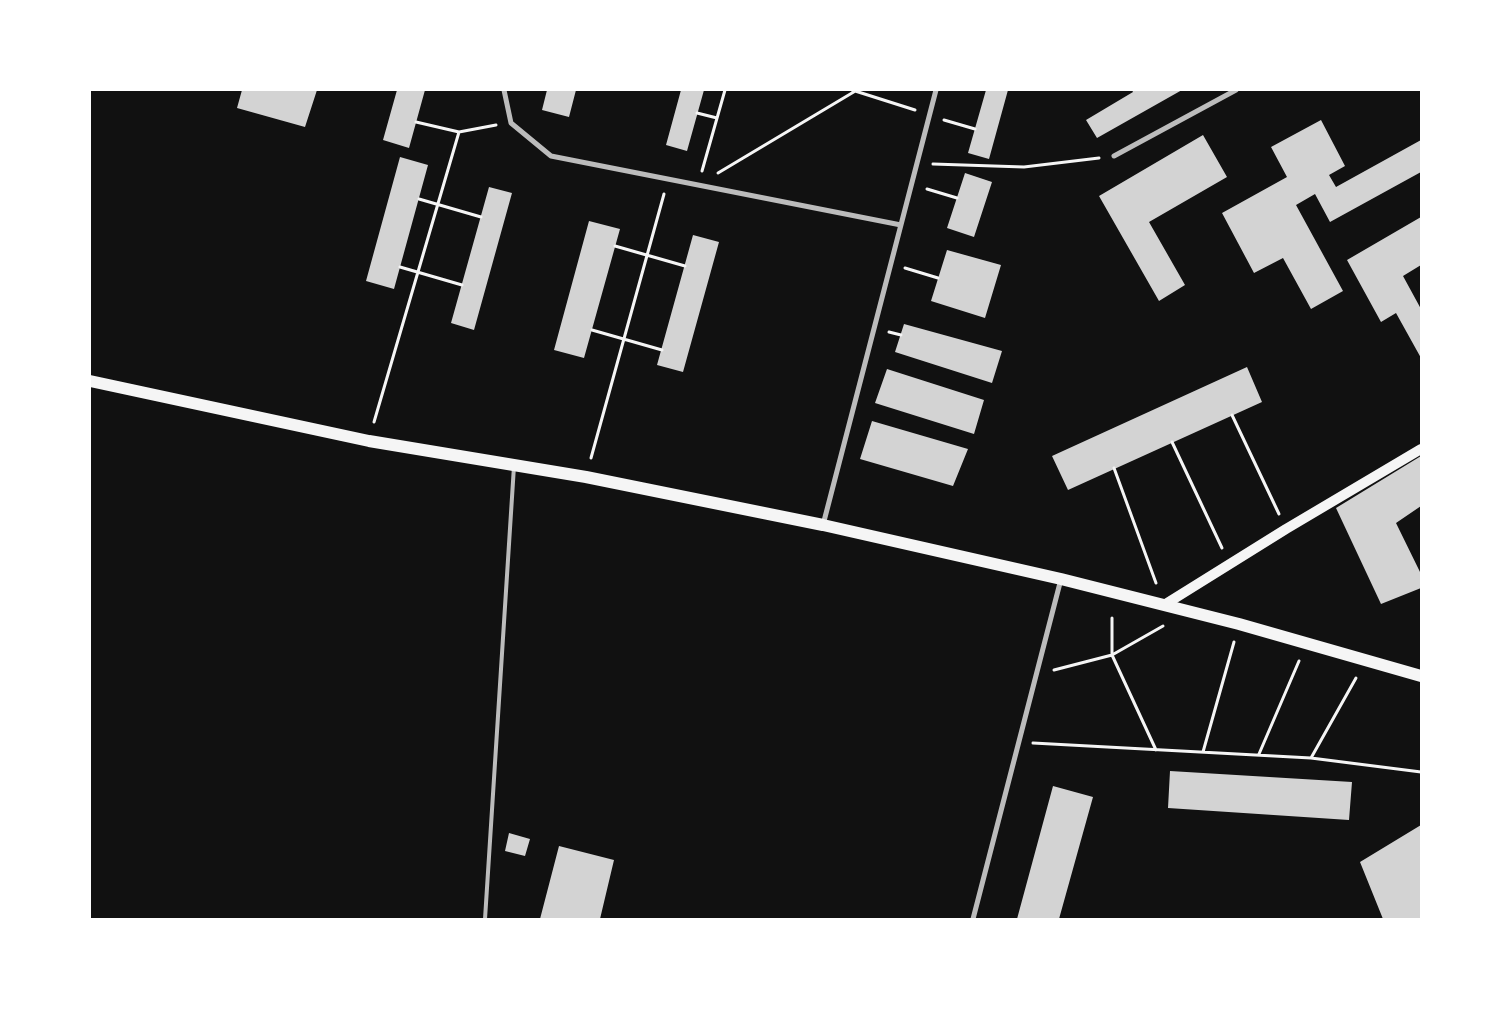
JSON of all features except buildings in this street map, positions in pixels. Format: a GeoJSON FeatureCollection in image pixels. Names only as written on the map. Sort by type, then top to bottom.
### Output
{"type":"FeatureCollection","features":[{"type":"Feature","properties":{"kind":"main road"},"geometry":{"type":"LineString","coordinates":[[90,381],[369,441],[586,477],[823,525],[1061,579],[1164,605],[1239,624],[1365,662],[1421,676]]}},
{"type":"Feature","properties":{"kind":"main road"},"geometry":{"type":"LineString","coordinates":[[1164,605],[1286,529],[1421,449]]}},
{"type":"Feature","properties":{"kind":"street"},"geometry":{"type":"LineString","coordinates":[[504,90],[511,123],[551,156],[901,225]]}},
{"type":"Feature","properties":{"kind":"street"},"geometry":{"type":"LineString","coordinates":[[823,525],[936,90]]}},
{"type":"Feature","properties":{"kind":"street"},"geometry":{"type":"LineString","coordinates":[[1114,156],[1236,90]]}},
{"type":"Feature","properties":{"kind":"street"},"geometry":{"type":"LineString","coordinates":[[973,919],[1061,579]]}},
{"type":"Feature","properties":{"kind":"lane"},"geometry":{"type":"LineString","coordinates":[[485,919],[514,464]]}},
{"type":"Feature","properties":{"kind":"path"},"geometry":{"type":"LineString","coordinates":[[698,185],[725,90]]}},
{"type":"Feature","properties":{"kind":"path"},"geometry":{"type":"LineString","coordinates":[[852,90],[975,129]]}},
{"type":"Feature","properties":{"kind":"path"},"geometry":{"type":"LineString","coordinates":[[698,185],[856,90]]}},
{"type":"Feature","properties":{"kind":"path"},"geometry":{"type":"LineString","coordinates":[[698,113],[717,118]]}},
{"type":"Feature","properties":{"kind":"path"},"geometry":{"type":"LineString","coordinates":[[416,122],[459,132],[511,123]]}},
{"type":"Feature","properties":{"kind":"path"},"geometry":{"type":"LineString","coordinates":[[369,441],[459,132]]}},
{"type":"Feature","properties":{"kind":"path"},"geometry":{"type":"LineString","coordinates":[[916,164],[1024,168],[1114,156]]}},
{"type":"Feature","properties":{"kind":"path"},"geometry":{"type":"LineString","coordinates":[[586,477],[668,179]]}},
{"type":"Feature","properties":{"kind":"path"},"geometry":{"type":"LineString","coordinates":[[912,184],[957,198]]}},
{"type":"Feature","properties":{"kind":"path"},"geometry":{"type":"LineString","coordinates":[[419,198],[480,217]]}},
{"type":"Feature","properties":{"kind":"path"},"geometry":{"type":"LineString","coordinates":[[616,246],[685,266]]}},
{"type":"Feature","properties":{"kind":"path"},"geometry":{"type":"LineString","coordinates":[[891,264],[938,278]]}},
{"type":"Feature","properties":{"kind":"path"},"geometry":{"type":"LineString","coordinates":[[400,267],[462,285]]}},
{"type":"Feature","properties":{"kind":"path"},"geometry":{"type":"LineString","coordinates":[[592,330],[662,350]]}},
{"type":"Feature","properties":{"kind":"path"},"geometry":{"type":"LineString","coordinates":[[1232,415],[1286,529]]}},
{"type":"Feature","properties":{"kind":"path"},"geometry":{"type":"LineString","coordinates":[[1172,442],[1230,564]]}},
{"type":"Feature","properties":{"kind":"path"},"geometry":{"type":"LineString","coordinates":[[1114,468],[1164,605]]}},
{"type":"Feature","properties":{"kind":"path"},"geometry":{"type":"LineString","coordinates":[[1037,675],[1112,656],[1187,611]]}},
{"type":"Feature","properties":{"kind":"path"},"geometry":{"type":"LineString","coordinates":[[1112,618],[1112,656],[1156,750]]}},
{"type":"Feature","properties":{"kind":"path"},"geometry":{"type":"LineString","coordinates":[[1203,752],[1239,624]]}},
{"type":"Feature","properties":{"kind":"path"},"geometry":{"type":"LineString","coordinates":[[1259,754],[1306,643]]}},
{"type":"Feature","properties":{"kind":"path"},"geometry":{"type":"LineString","coordinates":[[1310,758],[1365,662]]}},
{"type":"Feature","properties":{"kind":"path"},"geometry":{"type":"LineString","coordinates":[[1019,743],[1259,754],[1310,758],[1421,772]]}}]}
